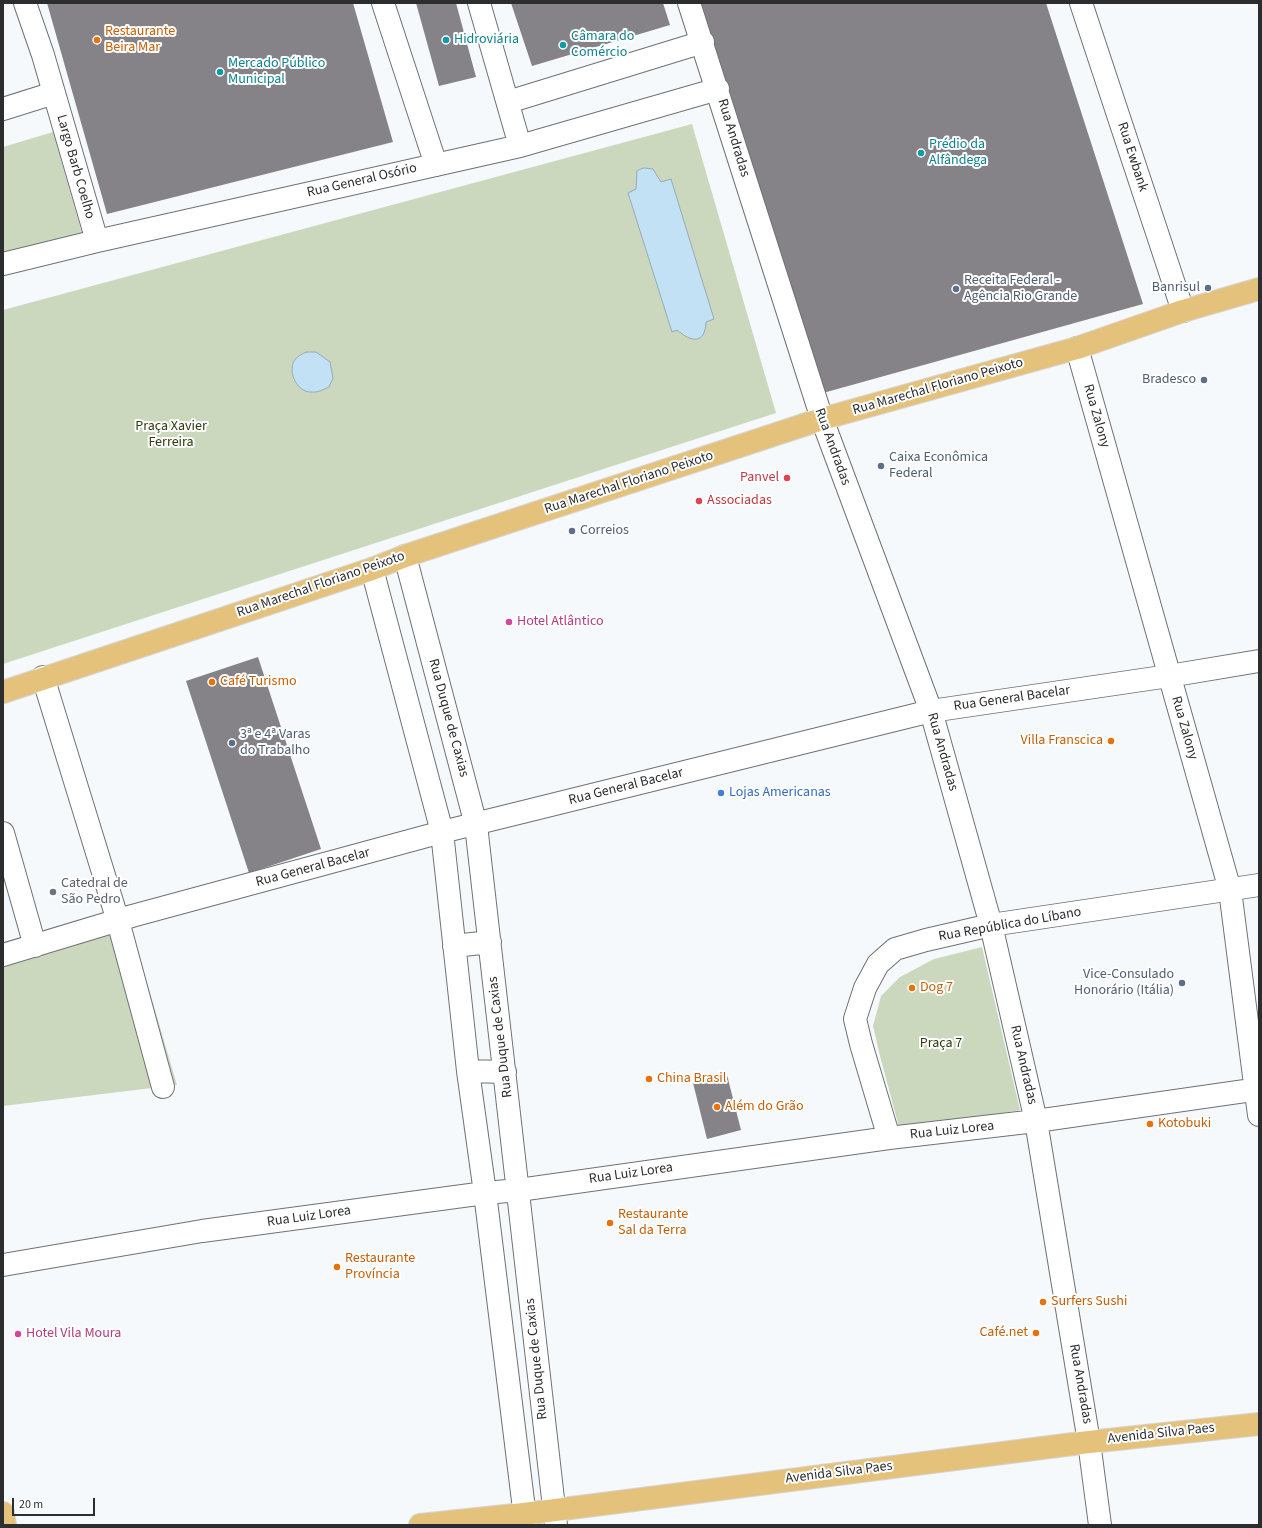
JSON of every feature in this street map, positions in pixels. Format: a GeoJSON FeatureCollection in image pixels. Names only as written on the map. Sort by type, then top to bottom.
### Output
{"type":"FeatureCollection","features":[{"type":"Feature","properties":{"kind":"main road","name":"Rua Marechal Floriano Peixoto"},"geometry":{"type":"LineString","coordinates":[[3,692],[43,677],[372,569],[405,556],[822,419],[1077,348],[1184,311],[1259,289]]}},
{"type":"Feature","properties":{"kind":"main road","name":"Avenida Silva Paes"},"geometry":{"type":"LineString","coordinates":[[420,1525],[555,1517],[1090,1442],[1259,1424]]}},
{"type":"Feature","properties":{"kind":"main road"},"geometry":{"type":"LineString","coordinates":[[3,1513],[5,1525]]}},
{"type":"Feature","properties":{"kind":"street","name":"Largo Barb Coelho"},"geometry":{"type":"LineString","coordinates":[[25,3],[43,55],[97,241]]}},
{"type":"Feature","properties":{"kind":"street"},"geometry":{"type":"LineString","coordinates":[[383,3],[436,165]]}},
{"type":"Feature","properties":{"kind":"street"},"geometry":{"type":"LineString","coordinates":[[479,3],[520,146]]}},
{"type":"Feature","properties":{"kind":"street","name":"Rua Andradas"},"geometry":{"type":"LineString","coordinates":[[689,3],[822,419],[931,711],[991,925],[1036,1122],[1090,1442],[1100,1525]]}},
{"type":"Feature","properties":{"kind":"street","name":"Rua Ewbank"},"geometry":{"type":"LineString","coordinates":[[1081,3],[1184,311]]}},
{"type":"Feature","properties":{"kind":"street"},"geometry":{"type":"LineString","coordinates":[[508,102],[702,42]]}},
{"type":"Feature","properties":{"kind":"street","name":"Rua General Osório"},"geometry":{"type":"LineString","coordinates":[[3,264],[97,241],[520,146],[718,90]]}},
{"type":"Feature","properties":{"kind":"street"},"geometry":{"type":"LineString","coordinates":[[3,109],[54,93]]}},
{"type":"Feature","properties":{"kind":"street","name":"Rua Zalony"},"geometry":{"type":"LineString","coordinates":[[1077,348],[1230,890],[1257,1089],[1259,1115]]}},
{"type":"Feature","properties":{"kind":"street","name":"Rua Duque de Caxias"},"geometry":{"type":"LineString","coordinates":[[405,556],[476,825],[519,1190],[555,1517]]}},
{"type":"Feature","properties":{"kind":"street"},"geometry":{"type":"LineString","coordinates":[[372,569],[442,832],[468,1071],[485,1193],[525,1519]]}},
{"type":"Feature","properties":{"kind":"street","name":"Rua General Bacelar"},"geometry":{"type":"LineString","coordinates":[[3,955],[118,921],[442,832],[476,825],[931,711],[1169,676],[1259,661]]}},
{"type":"Feature","properties":{"kind":"street"},"geometry":{"type":"LineString","coordinates":[[43,677],[118,921],[163,1087]]}},
{"type":"Feature","properties":{"kind":"street"},"geometry":{"type":"LineString","coordinates":[[409,708],[443,698]]}},
{"type":"Feature","properties":{"kind":"street"},"geometry":{"type":"LineString","coordinates":[[3,833],[35,946]]}},
{"type":"Feature","properties":{"kind":"street","name":"Rua República do Líbano"},"geometry":{"type":"LineString","coordinates":[[889,1138],[855,1019],[865,988],[878,964],[895,950],[926,940],[991,925],[1259,885]]}},
{"type":"Feature","properties":{"kind":"street"},"geometry":{"type":"LineString","coordinates":[[454,946],[490,942]]}},
{"type":"Feature","properties":{"kind":"street"},"geometry":{"type":"LineString","coordinates":[[468,1071],[505,1072]]}},
{"type":"Feature","properties":{"kind":"street","name":"Rua Luiz Lorea"},"geometry":{"type":"LineString","coordinates":[[3,1265],[202,1232],[485,1193],[519,1190],[889,1138],[1036,1122],[1257,1089]]}},
{"type":"Feature","properties":{"kind":"street"},"geometry":{"type":"LineString","coordinates":[[504,1345],[535,1343]]}},
{"type":"Feature","properties":{"kind":"green space","name":"Praça Xavier Ferreira"},"geometry":{"type":"Polygon","coordinates":[[[692,124],[776,413],[3,664],[3,310],[692,124]]]}},
{"type":"Feature","properties":{"kind":"green space"},"geometry":{"type":"Polygon","coordinates":[[[53,132],[82,233],[3,252],[3,147],[53,132]]]}},
{"type":"Feature","properties":{"kind":"green space"},"geometry":{"type":"Polygon","coordinates":[[[130,925],[177,1085],[3,1106],[3,963],[130,925]]]}},
{"type":"Feature","properties":{"kind":"green space","name":"Praça 7"},"geometry":{"type":"Polygon","coordinates":[[[982,947],[1020,1110],[900,1131],[873,1026],[881,996],[900,977],[934,959],[982,947]]]}},
{"type":"Feature","properties":{"kind":"water"},"geometry":{"type":"Polygon","coordinates":[[[644,168],[653,169],[661,182],[671,179],[714,319],[706,322],[703,335],[700,338],[692,339],[677,330],[672,332],[628,193],[636,189],[637,171],[644,168]]]}},
{"type":"Feature","properties":{"kind":"water"},"geometry":{"type":"Polygon","coordinates":[[[307,352],[316,352],[330,362],[333,378],[329,387],[321,391],[311,392],[302,389],[295,381],[293,376],[292,366],[294,361],[298,356],[307,352]]]}},
{"type":"Feature","properties":{"kind":"building","name":"Mercado Público Municipal"},"geometry":{"type":"Polygon","coordinates":[[[47,3],[353,3],[393,142],[107,214],[47,3]]]}},
{"type":"Feature","properties":{"kind":"building","name":"Hidroviária"},"geometry":{"type":"Polygon","coordinates":[[[416,3],[456,3],[476,77],[439,86],[416,3]]]}},
{"type":"Feature","properties":{"kind":"building","name":"Câmara do Comércio"},"geometry":{"type":"Polygon","coordinates":[[[511,3],[663,3],[670,25],[532,66],[511,3]]]}},
{"type":"Feature","properties":{"kind":"building","name":"Prédio da Alfândega"},"geometry":{"type":"Polygon","coordinates":[[[701,3],[1046,3],[1143,304],[823,393],[701,3]]]}},
{"type":"Feature","properties":{"kind":"building"},"geometry":{"type":"Polygon","coordinates":[[[258,657],[321,849],[249,873],[186,681],[258,657]]]}},
{"type":"Feature","properties":{"kind":"building","name":"Além do Grão"},"geometry":{"type":"Polygon","coordinates":[[[727,1075],[741,1130],[707,1139],[693,1083],[727,1075]]]}},
{"type":"Feature","properties":{"kind":"place","name":"Restaurante Beira Mar"},"geometry":{"type":"Point","coordinates":[97,40]}},
{"type":"Feature","properties":{"kind":"place","name":"Hidroviária"},"geometry":{"type":"Point","coordinates":[446,40]}},
{"type":"Feature","properties":{"kind":"place","name":"Câmara do Comércio"},"geometry":{"type":"Point","coordinates":[563,45]}},
{"type":"Feature","properties":{"kind":"place","name":"Mercado Público Municipal"},"geometry":{"type":"Point","coordinates":[220,72]}},
{"type":"Feature","properties":{"kind":"place","name":"Prédio da Alfândega"},"geometry":{"type":"Point","coordinates":[921,153]}},
{"type":"Feature","properties":{"kind":"place","name":"Banrisul"},"geometry":{"type":"Point","coordinates":[1208,288]}},
{"type":"Feature","properties":{"kind":"place","name":"Receita Federal - Agência Rio Grande"},"geometry":{"type":"Point","coordinates":[956,289]}},
{"type":"Feature","properties":{"kind":"place","name":"Bradesco"},"geometry":{"type":"Point","coordinates":[1204,380]}},
{"type":"Feature","properties":{"kind":"place","name":"Caixa Econômica Federal"},"geometry":{"type":"Point","coordinates":[881,466]}},
{"type":"Feature","properties":{"kind":"place","name":"Panvel"},"geometry":{"type":"Point","coordinates":[787,478]}},
{"type":"Feature","properties":{"kind":"place","name":"Associadas"},"geometry":{"type":"Point","coordinates":[699,501]}},
{"type":"Feature","properties":{"kind":"place","name":"Correios"},"geometry":{"type":"Point","coordinates":[572,531]}},
{"type":"Feature","properties":{"kind":"place","name":"Hotel Atlântico"},"geometry":{"type":"Point","coordinates":[509,622]}},
{"type":"Feature","properties":{"kind":"place","name":"Café Turismo"},"geometry":{"type":"Point","coordinates":[212,682]}},
{"type":"Feature","properties":{"kind":"place","name":"Villa Franscica"},"geometry":{"type":"Point","coordinates":[1111,741]}},
{"type":"Feature","properties":{"kind":"place","name":"3ª e 4ª Varas do Trabalho"},"geometry":{"type":"Point","coordinates":[232,743]}},
{"type":"Feature","properties":{"kind":"place","name":"Lojas Americanas"},"geometry":{"type":"Point","coordinates":[721,793]}},
{"type":"Feature","properties":{"kind":"place","name":"Catedral de São Pedro"},"geometry":{"type":"Point","coordinates":[53,892]}},
{"type":"Feature","properties":{"kind":"place","name":"Vice-Consulado Honorário (Itália)"},"geometry":{"type":"Point","coordinates":[1182,983]}},
{"type":"Feature","properties":{"kind":"place","name":"Dog 7"},"geometry":{"type":"Point","coordinates":[912,988]}},
{"type":"Feature","properties":{"kind":"place","name":"China Brasil"},"geometry":{"type":"Point","coordinates":[649,1079]}},
{"type":"Feature","properties":{"kind":"place","name":"Além do Grão"},"geometry":{"type":"Point","coordinates":[717,1107]}},
{"type":"Feature","properties":{"kind":"place","name":"Kotobuki"},"geometry":{"type":"Point","coordinates":[1150,1124]}},
{"type":"Feature","properties":{"kind":"place","name":"Restaurante Sal da Terra"},"geometry":{"type":"Point","coordinates":[610,1223]}},
{"type":"Feature","properties":{"kind":"place","name":"Restaurante Província"},"geometry":{"type":"Point","coordinates":[337,1267]}},
{"type":"Feature","properties":{"kind":"place","name":"Surfers Sushi"},"geometry":{"type":"Point","coordinates":[1043,1302]}},
{"type":"Feature","properties":{"kind":"place","name":"Café.net"},"geometry":{"type":"Point","coordinates":[1036,1333]}},
{"type":"Feature","properties":{"kind":"place","name":"Hotel Vila Moura"},"geometry":{"type":"Point","coordinates":[18,1334]}}]}
